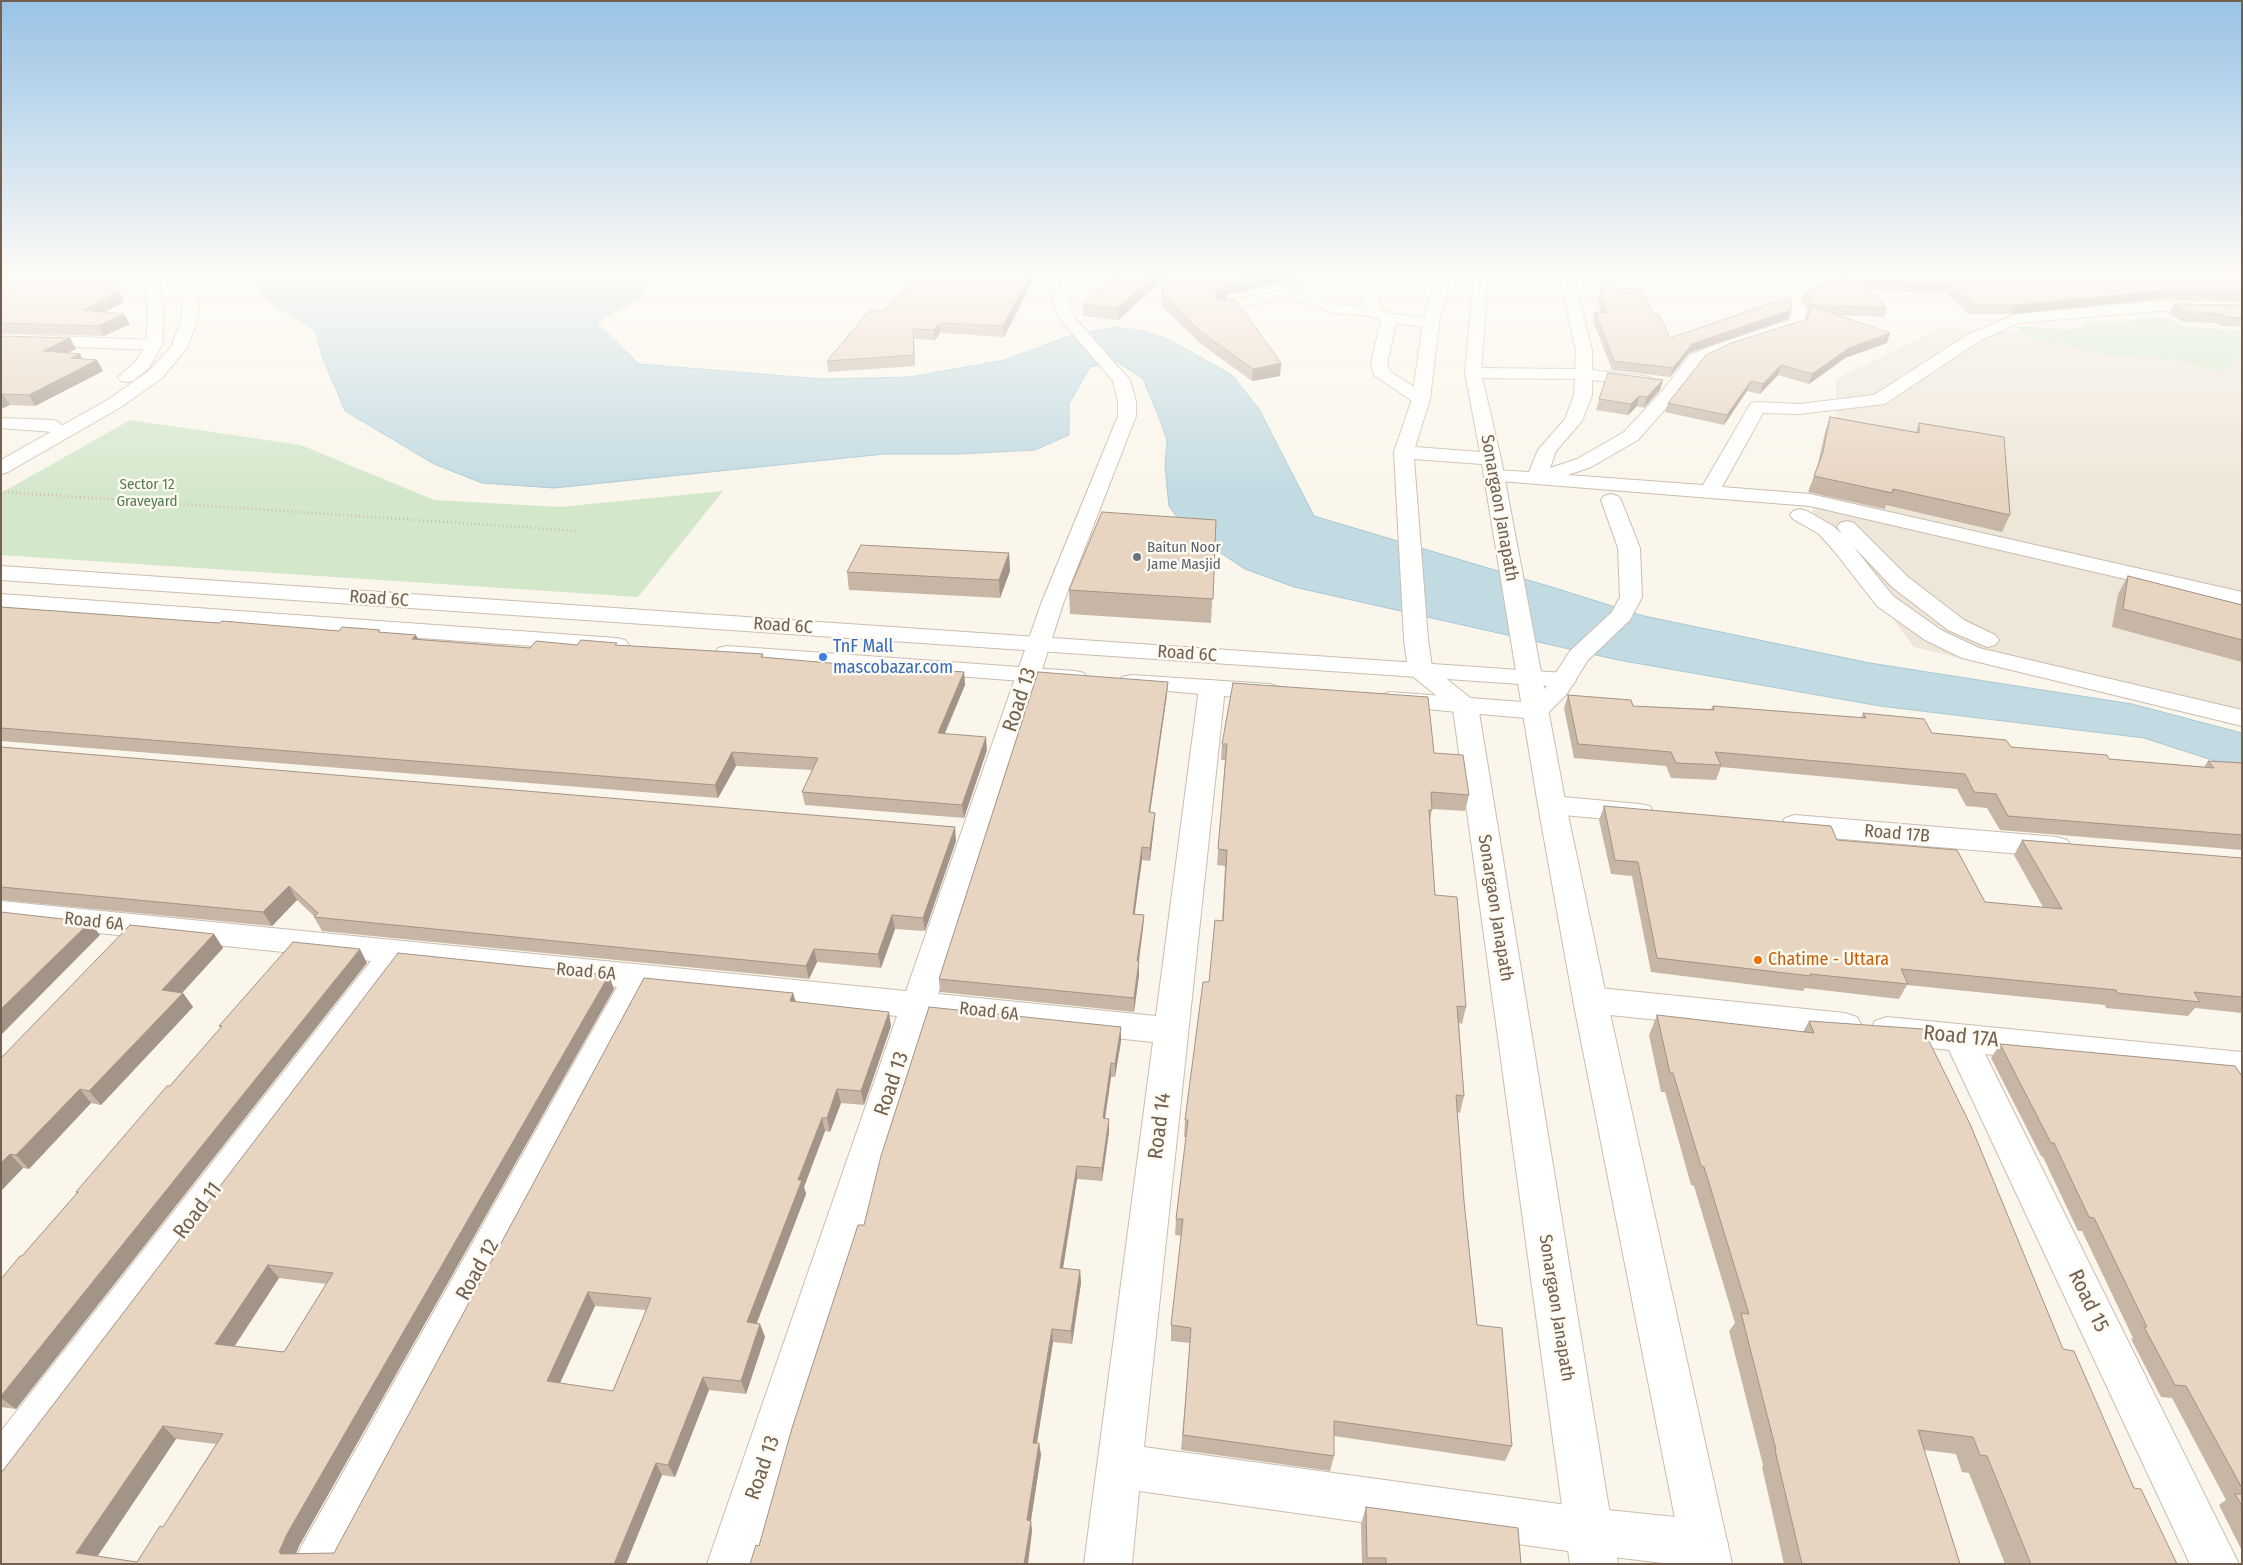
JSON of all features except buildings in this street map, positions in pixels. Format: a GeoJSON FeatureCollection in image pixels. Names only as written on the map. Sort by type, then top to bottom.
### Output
{"type":"FeatureCollection","features":[{"type":"Feature","properties":{"kind":"street"},"geometry":{"type":"LineString","coordinates":[[1,452],[52,426],[110,390],[143,364],[153,347]]}},
{"type":"Feature","properties":{"kind":"street"},"geometry":{"type":"LineString","coordinates":[[1,468],[115,403],[156,374],[179,347]]}},
{"type":"Feature","properties":{"kind":"street","name":"Road 13"},"geometry":{"type":"LineString","coordinates":[[731,1564],[918,1005],[961,830],[1034,659],[1052,604],[1127,416],[1127,401],[1121,380],[1092,347]]}},
{"type":"Feature","properties":{"kind":"street"},"geometry":{"type":"LineString","coordinates":[[1380,347],[1379,364],[1383,375],[1420,399]]}},
{"type":"Feature","properties":{"kind":"street"},"geometry":{"type":"LineString","coordinates":[[1428,347],[1420,399],[1404,452],[1416,639],[1420,670],[1465,706]]}},
{"type":"Feature","properties":{"kind":"street","name":"Sonargaon Janapath"},"geometry":{"type":"LineString","coordinates":[[1475,347],[1473,373],[1494,476],[1552,806],[1590,1000],[1706,1554]]}},
{"type":"Feature","properties":{"kind":"street"},"geometry":{"type":"LineString","coordinates":[[1536,479],[1547,450],[1573,421],[1583,396],[1585,374],[1583,347]]}},
{"type":"Feature","properties":{"kind":"street"},"geometry":{"type":"LineString","coordinates":[[1536,479],[1584,463],[1631,436],[1696,359],[1724,347]]}},
{"type":"Feature","properties":{"kind":"street"},"geometry":{"type":"LineString","coordinates":[[1710,492],[1757,407],[1799,409],[1879,400],[1959,347]]}},
{"type":"Feature","properties":{"kind":"street"},"geometry":{"type":"LineString","coordinates":[[1473,373],[1585,374],[1676,385]]}},
{"type":"Feature","properties":{"kind":"street"},"geometry":{"type":"LineString","coordinates":[[1,423],[52,426]]}},
{"type":"Feature","properties":{"kind":"street"},"geometry":{"type":"LineString","coordinates":[[1404,452],[1494,476],[1611,500],[1800,516],[1844,524],[2242,617]]}},
{"type":"Feature","properties":{"kind":"street"},"geometry":{"type":"LineString","coordinates":[[1494,476],[1810,500],[2242,599]]}},
{"type":"Feature","properties":{"kind":"street"},"geometry":{"type":"LineString","coordinates":[[1368,699],[1536,711],[1558,690],[1579,656],[1622,615],[1631,597],[1629,548],[1611,500]]}},
{"type":"Feature","properties":{"kind":"street"},"geometry":{"type":"LineString","coordinates":[[1800,516],[1826,530],[1891,606],[1933,635],[1971,653],[2242,718]]}},
{"type":"Feature","properties":{"kind":"street"},"geometry":{"type":"LineString","coordinates":[[1844,524],[1907,588],[1956,625],[1983,639],[2025,652],[2242,701]]}},
{"type":"Feature","properties":{"kind":"street","name":"Road 6C"},"geometry":{"type":"LineString","coordinates":[[1,573],[224,588],[1034,659],[1101,680],[1290,693]]}},
{"type":"Feature","properties":{"kind":"street"},"geometry":{"type":"LineString","coordinates":[[190,615],[224,588]]}},
{"type":"Feature","properties":{"kind":"street","name":"Road 6C"},"geometry":{"type":"LineString","coordinates":[[1,601],[644,647]]}},
{"type":"Feature","properties":{"kind":"street","name":"Road 6C"},"geometry":{"type":"LineString","coordinates":[[703,652],[1420,670],[1564,680]]}},
{"type":"Feature","properties":{"kind":"street","name":"Road 14"},"geometry":{"type":"LineString","coordinates":[[1108,1564],[1212,688]]}},
{"type":"Feature","properties":{"kind":"street","name":"Sonargaon Janapath"},"geometry":{"type":"LineString","coordinates":[[1465,706],[1592,1547]]}},
{"type":"Feature","properties":{"kind":"street"},"geometry":{"type":"LineString","coordinates":[[1552,806],[1670,815]]}},
{"type":"Feature","properties":{"kind":"street","name":"Road 17B"},"geometry":{"type":"LineString","coordinates":[[1769,823],[2084,849]]}},
{"type":"Feature","properties":{"kind":"street","name":"Road 6A"},"geometry":{"type":"LineString","coordinates":[[1,912],[396,954],[1172,1030]]}},
{"type":"Feature","properties":{"kind":"street"},"geometry":{"type":"LineString","coordinates":[[104,954],[132,925]]}},
{"type":"Feature","properties":{"kind":"street","name":"Road 11"},"geometry":{"type":"LineString","coordinates":[[1,1468],[396,954]]}},
{"type":"Feature","properties":{"kind":"street","name":"Road 12"},"geometry":{"type":"LineString","coordinates":[[318,1564],[639,977]]}},
{"type":"Feature","properties":{"kind":"street","name":"Road 17A"},"geometry":{"type":"LineString","coordinates":[[1590,1000],[2242,1066]]}},
{"type":"Feature","properties":{"kind":"street","name":"Road 15"},"geometry":{"type":"LineString","coordinates":[[1960,1038],[2216,1564]]}},
{"type":"Feature","properties":{"kind":"street"},"geometry":{"type":"LineString","coordinates":[[1120,1466],[1592,1547],[1706,1554]]}},
{"type":"Feature","properties":{"kind":"path"},"geometry":{"type":"LineString","coordinates":[[1,492],[578,531]]}},
{"type":"Feature","properties":{"kind":"shaded area"},"geometry":{"type":"Polygon","coordinates":[[[1901,347],[2242,347],[2242,726],[1914,647],[1812,511],[1836,469],[1836,379],[1901,347]]]}},
{"type":"Feature","properties":{"kind":"green space"},"geometry":{"type":"Polygon","coordinates":[[[2076,347],[2242,347],[2242,358],[2235,358],[2230,366],[2219,371],[2177,360],[2096,354],[2076,347]]]}},
{"type":"Feature","properties":{"kind":"green space","name":"Sector 12 Graveyard"},"geometry":{"type":"Polygon","coordinates":[[[130,420],[301,445],[434,500],[560,507],[723,491],[638,597],[1,555],[1,493],[130,420]]]}},
{"type":"Feature","properties":{"kind":"water"},"geometry":{"type":"Polygon","coordinates":[[[320,347],[622,347],[639,364],[822,379],[910,377],[1005,360],[1039,347],[1182,347],[1232,375],[1259,409],[1314,516],[1644,616],[1870,663],[2132,704],[2242,733],[2242,778],[2218,762],[2144,738],[1880,706],[1618,660],[1294,587],[1245,569],[1187,531],[1169,506],[1165,466],[1167,440],[1160,420],[1143,379],[1116,361],[1090,367],[1069,404],[1069,435],[1035,450],[958,454],[885,454],[554,488],[482,483],[434,464],[345,411],[320,347]]]}},
{"type":"Feature","properties":{"kind":"place","name":"Baitun Noor Jame Masjid"},"geometry":{"type":"Point","coordinates":[1137,557]}},
{"type":"Feature","properties":{"kind":"place","name":"TnF Mall mascobazar.com"},"geometry":{"type":"Point","coordinates":[823,657]}},
{"type":"Feature","properties":{"kind":"place","name":"Chatime - Uttara"},"geometry":{"type":"Point","coordinates":[1758,960]}}]}
